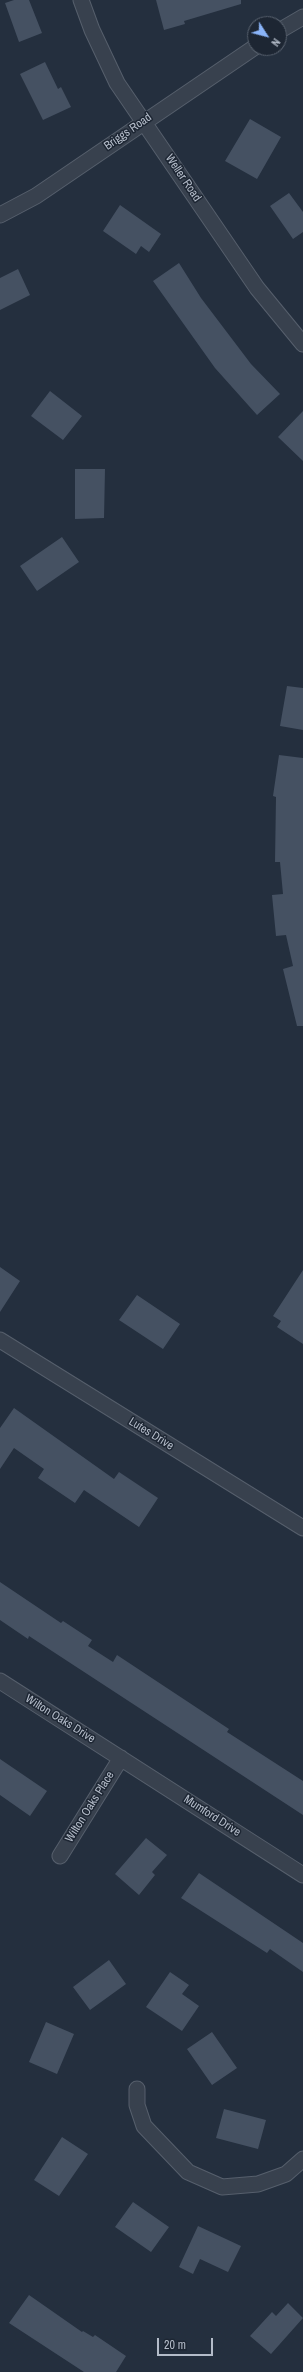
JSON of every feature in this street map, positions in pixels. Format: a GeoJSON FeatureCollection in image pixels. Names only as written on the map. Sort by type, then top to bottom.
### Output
{"type":"FeatureCollection","features":[{"type":"Feature","properties":{"kind":"street","name":"Weller Road"},"geometry":{"type":"LineString","coordinates":[[81,0],[92,30],[118,83],[258,288],[303,344]]}},
{"type":"Feature","properties":{"kind":"street"},"geometry":{"type":"LineString","coordinates":[[287,26],[303,17]]}},
{"type":"Feature","properties":{"kind":"street","name":"Briggs Road"},"geometry":{"type":"LineString","coordinates":[[0,215],[36,196],[144,120],[247,52]]}},
{"type":"Feature","properties":{"kind":"street","name":"Lutes Drive"},"geometry":{"type":"LineString","coordinates":[[0,1340],[303,1528]]}},
{"type":"Feature","properties":{"kind":"street","name":"Wilton Oaks Drive"},"geometry":{"type":"LineString","coordinates":[[0,1681],[121,1758]]}},
{"type":"Feature","properties":{"kind":"street","name":"Wilton Oaks Place"},"geometry":{"type":"LineString","coordinates":[[60,1856],[121,1758]]}},
{"type":"Feature","properties":{"kind":"street","name":"Mumford Drive"},"geometry":{"type":"LineString","coordinates":[[121,1758],[303,1875]]}},
{"type":"Feature","properties":{"kind":"street"},"geometry":{"type":"LineString","coordinates":[[137,2089],[137,2105],[144,2126],[188,2172],[222,2187],[258,2184],[286,2174],[303,2159]]}},
{"type":"Feature","properties":{"kind":"building"},"geometry":{"type":"Polygon","coordinates":[[[14,0],[29,0],[42,33],[19,42],[5,3],[14,0]]]}},
{"type":"Feature","properties":{"kind":"building"},"geometry":{"type":"Polygon","coordinates":[[[156,0],[241,0],[241,4],[184,21],[185,24],[164,30],[156,0]]]}},
{"type":"Feature","properties":{"kind":"building"},"geometry":{"type":"Polygon","coordinates":[[[45,62],[58,89],[61,87],[71,107],[43,120],[20,74],[45,62]]]}},
{"type":"Feature","properties":{"kind":"building"},"geometry":{"type":"Polygon","coordinates":[[[250,119],[281,137],[257,179],[225,161],[250,119]]]}},
{"type":"Feature","properties":{"kind":"building"},"geometry":{"type":"Polygon","coordinates":[[[289,193],[303,212],[303,232],[293,239],[270,206],[289,193]]]}},
{"type":"Feature","properties":{"kind":"building"},"geometry":{"type":"Polygon","coordinates":[[[120,205],[161,234],[149,252],[141,246],[136,254],[103,231],[120,205]]]}},
{"type":"Feature","properties":{"kind":"building"},"geometry":{"type":"Polygon","coordinates":[[[179,263],[201,298],[251,364],[280,394],[257,415],[215,368],[153,281],[179,263]]]}},
{"type":"Feature","properties":{"kind":"building"},"geometry":{"type":"Polygon","coordinates":[[[18,269],[30,295],[0,310],[0,278],[18,269]]]}},
{"type":"Feature","properties":{"kind":"building"},"geometry":{"type":"Polygon","coordinates":[[[50,391],[82,416],[63,440],[31,416],[50,391]]]}},
{"type":"Feature","properties":{"kind":"building"},"geometry":{"type":"Polygon","coordinates":[[[303,411],[303,461],[278,437],[303,411]]]}},
{"type":"Feature","properties":{"kind":"building"},"geometry":{"type":"Polygon","coordinates":[[[75,469],[105,469],[104,518],[75,519],[75,469]]]}},
{"type":"Feature","properties":{"kind":"building"},"geometry":{"type":"Polygon","coordinates":[[[62,537],[79,562],[37,591],[20,566],[62,537]]]}},
{"type":"Feature","properties":{"kind":"building"},"geometry":{"type":"Polygon","coordinates":[[[287,686],[303,688],[303,730],[280,726],[287,686]]]}},
{"type":"Feature","properties":{"kind":"building"},"geometry":{"type":"Polygon","coordinates":[[[279,755],[303,758],[303,1026],[297,1026],[283,969],[293,966],[286,935],[276,936],[272,895],[283,894],[280,862],[275,862],[276,797],[273,796],[279,755]]]}},
{"type":"Feature","properties":{"kind":"building"},"geometry":{"type":"Polygon","coordinates":[[[0,1267],[20,1281],[0,1312],[0,1267]]]}},
{"type":"Feature","properties":{"kind":"building"},"geometry":{"type":"Polygon","coordinates":[[[303,1270],[303,1344],[277,1327],[281,1321],[273,1316],[303,1270]]]}},
{"type":"Feature","properties":{"kind":"building"},"geometry":{"type":"Polygon","coordinates":[[[137,1295],[180,1324],[163,1349],[119,1320],[137,1295]]]}},
{"type":"Feature","properties":{"kind":"building"},"geometry":{"type":"Polygon","coordinates":[[[14,1408],[114,1479],[119,1472],[158,1498],[139,1527],[84,1490],[75,1503],[38,1478],[44,1469],[14,1448],[0,1469],[0,1428],[14,1408]]]}},
{"type":"Feature","properties":{"kind":"building"},"geometry":{"type":"Polygon","coordinates":[[[0,1582],[61,1623],[63,1621],[92,1640],[88,1646],[113,1662],[117,1655],[229,1729],[227,1732],[303,1781],[303,1815],[29,1636],[28,1639],[0,1620],[0,1582]]]}},
{"type":"Feature","properties":{"kind":"building"},"geometry":{"type":"Polygon","coordinates":[[[0,1759],[47,1791],[30,1816],[0,1795],[0,1759]]]}},
{"type":"Feature","properties":{"kind":"building"},"geometry":{"type":"Polygon","coordinates":[[[146,1838],[167,1855],[152,1872],[155,1875],[139,1895],[115,1874],[146,1838]]]}},
{"type":"Feature","properties":{"kind":"building"},"geometry":{"type":"Polygon","coordinates":[[[199,1873],[303,1943],[303,1972],[270,1949],[267,1953],[181,1898],[199,1873]]]}},
{"type":"Feature","properties":{"kind":"building"},"geometry":{"type":"Polygon","coordinates":[[[109,1960],[126,1984],[90,2010],[73,1987],[109,1960]]]}},
{"type":"Feature","properties":{"kind":"building"},"geometry":{"type":"Polygon","coordinates":[[[170,1972],[189,1985],[182,1994],[199,2006],[182,2031],[146,2007],[170,1972]]]}},
{"type":"Feature","properties":{"kind":"building"},"geometry":{"type":"Polygon","coordinates":[[[46,2022],[74,2034],[57,2074],[29,2062],[46,2022]]]}},
{"type":"Feature","properties":{"kind":"building"},"geometry":{"type":"Polygon","coordinates":[[[212,2032],[237,2068],[212,2085],[187,2049],[212,2032]]]}},
{"type":"Feature","properties":{"kind":"building"},"geometry":{"type":"Polygon","coordinates":[[[224,2109],[266,2120],[258,2149],[216,2138],[224,2109]]]}},
{"type":"Feature","properties":{"kind":"building"},"geometry":{"type":"Polygon","coordinates":[[[62,2137],[88,2154],[59,2196],[34,2180],[62,2137]]]}},
{"type":"Feature","properties":{"kind":"building"},"geometry":{"type":"Polygon","coordinates":[[[133,2202],[169,2227],[151,2252],[115,2227],[133,2202]]]}},
{"type":"Feature","properties":{"kind":"building"},"geometry":{"type":"Polygon","coordinates":[[[198,2226],[241,2246],[228,2272],[200,2259],[193,2274],[179,2267],[198,2226]]]}},
{"type":"Feature","properties":{"kind":"building"},"geometry":{"type":"Polygon","coordinates":[[[29,2295],[82,2332],[83,2331],[93,2337],[95,2335],[126,2356],[116,2372],[84,2372],[9,2323],[29,2295]]]}},
{"type":"Feature","properties":{"kind":"building"},"geometry":{"type":"Polygon","coordinates":[[[288,2303],[303,2318],[271,2354],[250,2336],[272,2312],[276,2316],[288,2303]]]}}]}
